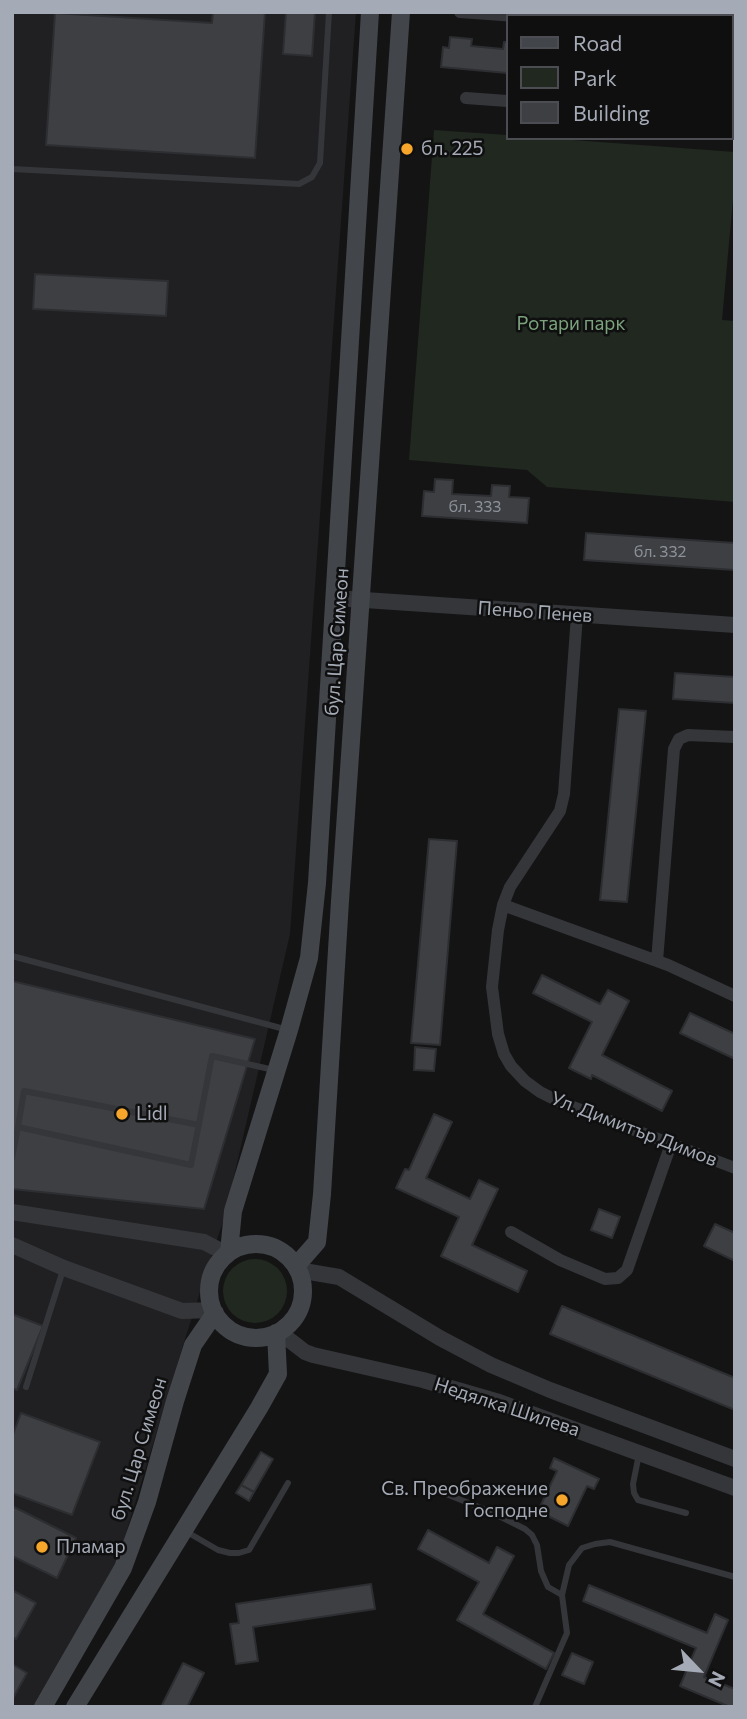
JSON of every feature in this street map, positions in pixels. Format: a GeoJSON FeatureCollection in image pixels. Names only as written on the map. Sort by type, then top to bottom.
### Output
{"type":"FeatureCollection","features":[{"type":"Feature","properties":{"kind":"main road","name":"бул. Цар Симеон"},"geometry":{"type":"LineString","coordinates":[[228,1253],[233,1211],[309,958],[317,883],[370,12]]}},
{"type":"Feature","properties":{"kind":"main road","name":"бул. Цар Симеон"},"geometry":{"type":"LineString","coordinates":[[297,1268],[317,1242],[322,1194],[401,12]]}},
{"type":"Feature","properties":{"kind":"main road"},"geometry":{"type":"LineString","coordinates":[[266,1244],[288,1256],[297,1268],[303,1283],[303,1298],[290,1323],[278,1333],[262,1338],[235,1333],[223,1325],[214,1312],[209,1295],[210,1280],[216,1265],[228,1253],[241,1246],[266,1244]]}},
{"type":"Feature","properties":{"kind":"main road","name":"бул. Цар Симеон"},"geometry":{"type":"LineString","coordinates":[[43,1707],[123,1568],[147,1502],[193,1345],[214,1312]]}},
{"type":"Feature","properties":{"kind":"main road"},"geometry":{"type":"LineString","coordinates":[[75,1707],[278,1374],[278,1333]]}},
{"type":"Feature","properties":{"kind":"street"},"geometry":{"type":"LineString","coordinates":[[460,12],[505,15]]}},
{"type":"Feature","properties":{"kind":"street"},"geometry":{"type":"LineString","coordinates":[[466,98],[505,101]]}},
{"type":"Feature","properties":{"kind":"street","name":"Пеньо Пенев"},"geometry":{"type":"LineString","coordinates":[[335,598],[735,625]]}},
{"type":"Feature","properties":{"kind":"street","name":"Ул. Димитър Димов"},"geometry":{"type":"LineString","coordinates":[[577,615],[564,794],[560,811],[510,887],[503,905],[492,987],[498,1034],[511,1066],[540,1092],[735,1168]]}},
{"type":"Feature","properties":{"kind":"street"},"geometry":{"type":"LineString","coordinates":[[657,961],[674,749],[679,739],[688,735],[735,737]]}},
{"type":"Feature","properties":{"kind":"street"},"geometry":{"type":"LineString","coordinates":[[503,905],[657,961],[735,996]]}},
{"type":"Feature","properties":{"kind":"street"},"geometry":{"type":"LineString","coordinates":[[511,1232],[560,1261],[605,1279],[618,1278],[627,1270],[671,1144]]}},
{"type":"Feature","properties":{"kind":"street"},"geometry":{"type":"LineString","coordinates":[[12,1212],[204,1242],[228,1253]]}},
{"type":"Feature","properties":{"kind":"street"},"geometry":{"type":"LineString","coordinates":[[12,1245],[64,1268],[182,1311],[214,1312]]}},
{"type":"Feature","properties":{"kind":"street","name":"Недялка Шилева"},"geometry":{"type":"LineString","coordinates":[[297,1268],[339,1277],[440,1338],[491,1365],[550,1390],[735,1459]]}},
{"type":"Feature","properties":{"kind":"street","name":"Недялка Шилева"},"geometry":{"type":"LineString","coordinates":[[278,1333],[313,1355],[471,1393],[735,1488]]}},
{"type":"Feature","properties":{"kind":"lane"},"geometry":{"type":"LineString","coordinates":[[12,169],[299,184],[312,177],[320,163],[329,12]]}},
{"type":"Feature","properties":{"kind":"lane"},"geometry":{"type":"LineString","coordinates":[[12,956],[289,1030]]}},
{"type":"Feature","properties":{"kind":"lane"},"geometry":{"type":"LineString","coordinates":[[18,1127],[191,1165],[212,1056],[276,1071]]}},
{"type":"Feature","properties":{"kind":"lane"},"geometry":{"type":"LineString","coordinates":[[12,1158],[24,1091],[199,1125]]}},
{"type":"Feature","properties":{"kind":"lane"},"geometry":{"type":"LineString","coordinates":[[26,1387],[64,1268]]}},
{"type":"Feature","properties":{"kind":"lane"},"geometry":{"type":"LineString","coordinates":[[640,1452],[633,1484],[638,1500],[686,1513]]}},
{"type":"Feature","properties":{"kind":"lane"},"geometry":{"type":"LineString","coordinates":[[184,1530],[218,1550],[239,1553],[249,1549],[288,1483]]}},
{"type":"Feature","properties":{"kind":"lane"},"geometry":{"type":"LineString","coordinates":[[426,1486],[489,1511],[525,1529],[537,1545],[541,1571],[548,1587],[562,1595]]}},
{"type":"Feature","properties":{"kind":"lane"},"geometry":{"type":"LineString","coordinates":[[535,1707],[567,1633],[562,1595],[569,1565],[582,1548],[610,1542],[735,1577]]}},
{"type":"Feature","properties":{"kind":"shaded area"},"geometry":{"type":"Polygon","coordinates":[[[12,12],[356,12],[290,934],[225,1215],[108,1592],[39,1707],[12,1707],[12,12]]]}},
{"type":"Feature","properties":{"kind":"green space","name":"Ротари парк"},"geometry":{"type":"Polygon","coordinates":[[[434,130],[505,135],[505,140],[573,140],[735,152],[722,320],[735,321],[735,502],[547,487],[527,470],[409,460],[434,130]]]}},
{"type":"Feature","properties":{"kind":"green space"},"geometry":{"type":"Polygon","coordinates":[[[255,1259],[273,1265],[281,1273],[287,1291],[281,1309],[273,1317],[255,1323],[237,1317],[229,1309],[223,1291],[229,1273],[237,1265],[255,1259]]]}},
{"type":"Feature","properties":{"kind":"building"},"geometry":{"type":"Polygon","coordinates":[[[213,12],[265,12],[255,158],[46,145],[55,13],[212,23],[213,12]]]}},
{"type":"Feature","properties":{"kind":"building"},"geometry":{"type":"Polygon","coordinates":[[[286,12],[315,12],[312,56],[283,54],[286,12]]]}},
{"type":"Feature","properties":{"kind":"building"},"geometry":{"type":"Polygon","coordinates":[[[450,37],[472,39],[471,46],[503,49],[505,42],[505,73],[441,67],[443,47],[449,48],[450,37]]]}},
{"type":"Feature","properties":{"kind":"building"},"geometry":{"type":"Polygon","coordinates":[[[35,274],[168,281],[166,316],[33,309],[35,274]]]}},
{"type":"Feature","properties":{"kind":"building"},"geometry":{"type":"Polygon","coordinates":[[[435,479],[453,480],[452,494],[491,496],[492,485],[510,486],[509,497],[529,498],[527,523],[422,516],[424,491],[434,492],[435,479]]]}},
{"type":"Feature","properties":{"kind":"building"},"geometry":{"type":"Polygon","coordinates":[[[586,533],[735,543],[735,570],[584,560],[586,533]]]}},
{"type":"Feature","properties":{"kind":"building"},"geometry":{"type":"Polygon","coordinates":[[[675,673],[735,677],[735,703],[673,699],[675,673]]]}},
{"type":"Feature","properties":{"kind":"building"},"geometry":{"type":"Polygon","coordinates":[[[619,709],[646,711],[627,902],[600,900],[619,709]]]}},
{"type":"Feature","properties":{"kind":"building"},"geometry":{"type":"Polygon","coordinates":[[[429,839],[457,841],[440,1045],[411,1043],[429,839]]]}},
{"type":"Feature","properties":{"kind":"building"},"geometry":{"type":"Polygon","coordinates":[[[542,975],[600,1004],[608,990],[629,1001],[602,1055],[672,1091],[662,1111],[592,1075],[591,1079],[569,1068],[592,1022],[533,993],[542,975]]]}},
{"type":"Feature","properties":{"kind":"building","name":"Lidl"},"geometry":{"type":"Polygon","coordinates":[[[12,981],[255,1039],[204,1209],[12,1189],[12,981]]]}},
{"type":"Feature","properties":{"kind":"building"},"geometry":{"type":"Polygon","coordinates":[[[690,1013],[735,1034],[735,1059],[680,1033],[690,1013]]]}},
{"type":"Feature","properties":{"kind":"building"},"geometry":{"type":"Polygon","coordinates":[[[415,1047],[436,1049],[434,1071],[414,1070],[415,1047]]]}},
{"type":"Feature","properties":{"kind":"building"},"geometry":{"type":"Polygon","coordinates":[[[434,1114],[452,1122],[426,1178],[470,1199],[479,1180],[498,1189],[472,1245],[527,1271],[518,1292],[441,1256],[459,1217],[396,1188],[405,1169],[409,1170],[434,1114]]]}},
{"type":"Feature","properties":{"kind":"building"},"geometry":{"type":"Polygon","coordinates":[[[599,1209],[620,1217],[612,1238],[591,1230],[599,1209]]]}},
{"type":"Feature","properties":{"kind":"building"},"geometry":{"type":"Polygon","coordinates":[[[715,1224],[735,1233],[735,1261],[704,1246],[715,1224]]]}},
{"type":"Feature","properties":{"kind":"building"},"geometry":{"type":"Polygon","coordinates":[[[562,1306],[735,1378],[735,1410],[550,1334],[562,1306]]]}},
{"type":"Feature","properties":{"kind":"building"},"geometry":{"type":"Polygon","coordinates":[[[12,1314],[43,1326],[17,1390],[12,1388],[12,1314]]]}},
{"type":"Feature","properties":{"kind":"building"},"geometry":{"type":"Polygon","coordinates":[[[21,1413],[100,1442],[72,1515],[12,1493],[12,1437],[21,1413]]]}},
{"type":"Feature","properties":{"kind":"building"},"geometry":{"type":"Polygon","coordinates":[[[261,1452],[273,1459],[254,1492],[241,1485],[261,1452]]]}},
{"type":"Feature","properties":{"kind":"building","name":"Св. Преображение Господне"},"geometry":{"type":"Polygon","coordinates":[[[554,1458],[599,1479],[594,1489],[587,1486],[568,1526],[538,1511],[557,1471],[550,1468],[554,1458]]]}},
{"type":"Feature","properties":{"kind":"building"},"geometry":{"type":"Polygon","coordinates":[[[241,1485],[254,1492],[249,1501],[236,1493],[241,1485]]]}},
{"type":"Feature","properties":{"kind":"building","name":"Пламар"},"geometry":{"type":"Polygon","coordinates":[[[12,1506],[76,1538],[57,1578],[12,1556],[12,1506]]]}},
{"type":"Feature","properties":{"kind":"building"},"geometry":{"type":"Polygon","coordinates":[[[428,1530],[489,1563],[497,1547],[514,1556],[483,1614],[554,1653],[546,1669],[457,1620],[479,1582],[418,1549],[428,1530]]]}},
{"type":"Feature","properties":{"kind":"building"},"geometry":{"type":"Polygon","coordinates":[[[371,1584],[375,1609],[253,1627],[258,1661],[236,1664],[230,1624],[239,1623],[236,1604],[371,1584]]]}},
{"type":"Feature","properties":{"kind":"building"},"geometry":{"type":"Polygon","coordinates":[[[589,1585],[707,1633],[715,1614],[728,1620],[704,1677],[735,1689],[735,1707],[680,1686],[696,1648],[583,1601],[589,1585]]]}},
{"type":"Feature","properties":{"kind":"building"},"geometry":{"type":"Polygon","coordinates":[[[12,1590],[36,1603],[16,1639],[12,1637],[12,1590]]]}},
{"type":"Feature","properties":{"kind":"building"},"geometry":{"type":"Polygon","coordinates":[[[572,1653],[593,1662],[584,1684],[562,1675],[572,1653]]]}},
{"type":"Feature","properties":{"kind":"building"},"geometry":{"type":"Polygon","coordinates":[[[183,1663],[204,1673],[187,1707],[161,1707],[183,1663]]]}},
{"type":"Feature","properties":{"kind":"building"},"geometry":{"type":"Polygon","coordinates":[[[12,1664],[27,1673],[12,1700],[12,1664]]]}},
{"type":"Feature","properties":{"kind":"place","name":"бл. 225"},"geometry":{"type":"Point","coordinates":[407,149]}},
{"type":"Feature","properties":{"kind":"place","name":"Lidl"},"geometry":{"type":"Point","coordinates":[122,1114]}},
{"type":"Feature","properties":{"kind":"place","name":"Св. Преображение Господне"},"geometry":{"type":"Point","coordinates":[562,1500]}},
{"type":"Feature","properties":{"kind":"place","name":"Пламар"},"geometry":{"type":"Point","coordinates":[42,1547]}}]}
